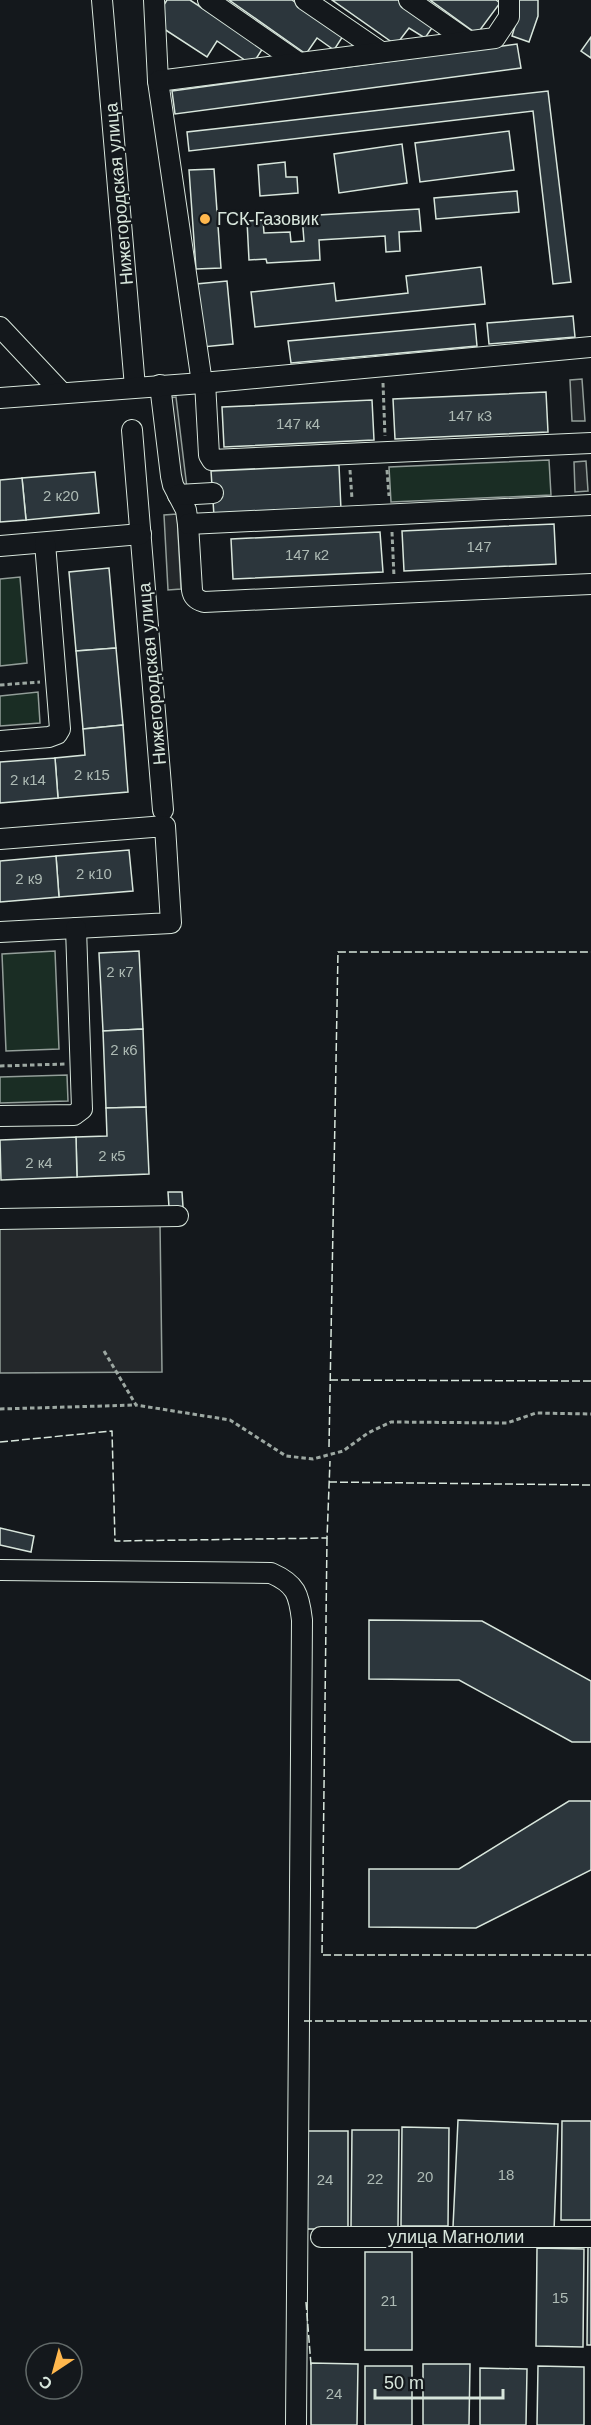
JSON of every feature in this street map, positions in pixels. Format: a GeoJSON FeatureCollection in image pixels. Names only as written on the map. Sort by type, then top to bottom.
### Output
{"type":"FeatureCollection","features":[{"type":"Feature","properties":{"kind":"street","name":"Нижегородская улица"},"geometry":{"type":"LineString","coordinates":[[102,0],[135,387]]}},
{"type":"Feature","properties":{"kind":"street"},"geometry":{"type":"LineString","coordinates":[[154,0],[158,81],[204,382],[208,455],[212,460],[591,443]]}},
{"type":"Feature","properties":{"kind":"street"},"geometry":{"type":"LineString","coordinates":[[208,0],[299,63]]}},
{"type":"Feature","properties":{"kind":"street"},"geometry":{"type":"LineString","coordinates":[[305,0],[381,52]]}},
{"type":"Feature","properties":{"kind":"street"},"geometry":{"type":"LineString","coordinates":[[409,0],[468,41]]}},
{"type":"Feature","properties":{"kind":"street"},"geometry":{"type":"LineString","coordinates":[[158,81],[495,38],[509,16],[509,0]]}},
{"type":"Feature","properties":{"kind":"street"},"geometry":{"type":"LineString","coordinates":[[0,327],[62,393]]}},
{"type":"Feature","properties":{"kind":"street"},"geometry":{"type":"LineString","coordinates":[[0,398],[160,386],[591,347]]}},
{"type":"Feature","properties":{"kind":"street"},"geometry":{"type":"LineString","coordinates":[[160,386],[171,476],[186,510],[192,590],[193,596],[198,601],[591,584]]}},
{"type":"Feature","properties":{"kind":"street","name":"Нижегородская улица"},"geometry":{"type":"LineString","coordinates":[[76,928],[171,923],[132,430]]}},
{"type":"Feature","properties":{"kind":"street"},"geometry":{"type":"LineString","coordinates":[[178,495],[213,493]]}},
{"type":"Feature","properties":{"kind":"street"},"geometry":{"type":"LineString","coordinates":[[188,524],[591,505]]}},
{"type":"Feature","properties":{"kind":"street"},"geometry":{"type":"LineString","coordinates":[[0,546],[141,534]]}},
{"type":"Feature","properties":{"kind":"street"},"geometry":{"type":"LineString","coordinates":[[0,741],[57,734],[61,722],[45,543]]}},
{"type":"Feature","properties":{"kind":"street"},"geometry":{"type":"LineString","coordinates":[[0,839],[164,818]]}},
{"type":"Feature","properties":{"kind":"street"},"geometry":{"type":"LineString","coordinates":[[0,932],[76,928],[83,1104],[78,1113],[0,1116]]}},
{"type":"Feature","properties":{"kind":"street"},"geometry":{"type":"LineString","coordinates":[[0,1218],[178,1216]]}},
{"type":"Feature","properties":{"kind":"street"},"geometry":{"type":"LineString","coordinates":[[0,1570],[271,1573],[286,1580],[297,1592],[300,1600],[302,1620],[296,2425]]}},
{"type":"Feature","properties":{"kind":"street","name":"улица Магнолии"},"geometry":{"type":"LineString","coordinates":[[321,2236],[591,2237]]}},
{"type":"Feature","properties":{"kind":"path"},"geometry":{"type":"LineString","coordinates":[[382,366],[394,594]]}},
{"type":"Feature","properties":{"kind":"path"},"geometry":{"type":"LineString","coordinates":[[349,454],[352,516]]}},
{"type":"Feature","properties":{"kind":"path"},"geometry":{"type":"LineString","coordinates":[[0,685],[58,681]]}},
{"type":"Feature","properties":{"kind":"path"},"geometry":{"type":"LineString","coordinates":[[0,1066],[81,1063]]}},
{"type":"Feature","properties":{"kind":"path"},"geometry":{"type":"LineString","coordinates":[[104,1351],[136,1405]]}},
{"type":"Feature","properties":{"kind":"path"},"geometry":{"type":"LineString","coordinates":[[0,1409],[136,1405],[230,1420],[286,1456],[313,1459],[343,1451],[368,1433],[391,1422],[507,1423],[536,1413],[591,1414]]}},
{"type":"Feature","properties":{"kind":"green space"},"geometry":{"type":"Polygon","coordinates":[[[549,460],[551,495],[391,502],[389,467],[549,460]]]}},
{"type":"Feature","properties":{"kind":"green space"},"geometry":{"type":"Polygon","coordinates":[[[20,577],[27,663],[0,666],[0,579],[20,577]]]}},
{"type":"Feature","properties":{"kind":"green space"},"geometry":{"type":"Polygon","coordinates":[[[38,692],[40,723],[0,726],[0,696],[38,692]]]}},
{"type":"Feature","properties":{"kind":"green space"},"geometry":{"type":"Polygon","coordinates":[[[55,951],[59,1049],[6,1051],[2,954],[55,951]]]}},
{"type":"Feature","properties":{"kind":"green space"},"geometry":{"type":"Polygon","coordinates":[[[67,1075],[68,1101],[0,1103],[0,1077],[67,1075]]]}},
{"type":"Feature","properties":{"kind":"shaded area"},"geometry":{"type":"Polygon","coordinates":[[[582,379],[585,421],[572,421],[570,380],[582,379]]]}},
{"type":"Feature","properties":{"kind":"shaded area"},"geometry":{"type":"Polygon","coordinates":[[[176,397],[187,488],[178,489],[168,398],[176,397]]]}},
{"type":"Feature","properties":{"kind":"shaded area"},"geometry":{"type":"Polygon","coordinates":[[[586,461],[588,491],[575,492],[574,462],[586,461]]]}},
{"type":"Feature","properties":{"kind":"shaded area"},"geometry":{"type":"Polygon","coordinates":[[[177,514],[181,589],[168,590],[164,515],[177,514]]]}},
{"type":"Feature","properties":{"kind":"shaded area"},"geometry":{"type":"Polygon","coordinates":[[[160,1223],[162,1372],[0,1373],[0,1225],[160,1223]]]}},
{"type":"Feature","properties":{"kind":"building"},"geometry":{"type":"Polygon","coordinates":[[[167,0],[190,0],[263,48],[252,65],[217,41],[207,57],[161,27],[162,8],[167,0]]]}},
{"type":"Feature","properties":{"kind":"building"},"geometry":{"type":"Polygon","coordinates":[[[229,0],[292,0],[343,36],[334,50],[317,38],[306,54],[229,0]]]}},
{"type":"Feature","properties":{"kind":"building"},"geometry":{"type":"Polygon","coordinates":[[[332,0],[398,0],[434,25],[425,38],[409,28],[396,45],[332,0]]]}},
{"type":"Feature","properties":{"kind":"building"},"geometry":{"type":"Polygon","coordinates":[[[430,0],[496,0],[500,3],[477,34],[430,0]]]}},
{"type":"Feature","properties":{"kind":"building"},"geometry":{"type":"Polygon","coordinates":[[[518,0],[538,0],[538,16],[529,42],[512,36],[518,16],[518,0]]]}},
{"type":"Feature","properties":{"kind":"building"},"geometry":{"type":"Polygon","coordinates":[[[591,37],[591,58],[581,51],[591,37]]]}},
{"type":"Feature","properties":{"kind":"building"},"geometry":{"type":"Polygon","coordinates":[[[517,44],[521,68],[175,114],[172,91],[517,44]]]}},
{"type":"Feature","properties":{"kind":"building"},"geometry":{"type":"Polygon","coordinates":[[[548,91],[571,282],[553,284],[533,111],[189,151],[187,132],[548,91]]]}},
{"type":"Feature","properties":{"kind":"building"},"geometry":{"type":"Polygon","coordinates":[[[509,131],[514,170],[420,182],[415,143],[509,131]]]}},
{"type":"Feature","properties":{"kind":"building"},"geometry":{"type":"Polygon","coordinates":[[[402,144],[407,183],[339,193],[334,154],[402,144]]]}},
{"type":"Feature","properties":{"kind":"building"},"geometry":{"type":"Polygon","coordinates":[[[285,162],[286,177],[297,177],[298,193],[260,196],[258,165],[285,162]]]}},
{"type":"Feature","properties":{"kind":"building","name":"ГСК Газовик"},"geometry":{"type":"Polygon","coordinates":[[[214,169],[221,268],[196,269],[189,170],[214,169]]]}},
{"type":"Feature","properties":{"kind":"building"},"geometry":{"type":"Polygon","coordinates":[[[517,191],[519,212],[436,219],[434,198],[517,191]]]}},
{"type":"Feature","properties":{"kind":"building"},"geometry":{"type":"Polygon","coordinates":[[[419,209],[421,231],[399,232],[400,251],[386,252],[385,236],[319,240],[320,260],[267,263],[266,259],[249,260],[247,221],[263,220],[264,233],[290,232],[291,242],[304,241],[302,216],[419,209]]]}},
{"type":"Feature","properties":{"kind":"building"},"geometry":{"type":"Polygon","coordinates":[[[481,267],[485,304],[255,327],[251,292],[334,283],[336,301],[408,293],[406,276],[481,267]]]}},
{"type":"Feature","properties":{"kind":"building"},"geometry":{"type":"Polygon","coordinates":[[[227,281],[233,344],[202,347],[196,284],[227,281]]]}},
{"type":"Feature","properties":{"kind":"building"},"geometry":{"type":"Polygon","coordinates":[[[573,316],[575,337],[489,344],[487,323],[573,316]]]}},
{"type":"Feature","properties":{"kind":"building"},"geometry":{"type":"Polygon","coordinates":[[[475,324],[477,346],[291,363],[288,341],[475,324]]]}},
{"type":"Feature","properties":{"kind":"building"},"geometry":{"type":"Polygon","coordinates":[[[546,392],[548,432],[395,439],[393,399],[546,392]]]}},
{"type":"Feature","properties":{"kind":"building"},"geometry":{"type":"Polygon","coordinates":[[[372,400],[374,440],[224,447],[222,407],[372,400]]]}},
{"type":"Feature","properties":{"kind":"building"},"geometry":{"type":"Polygon","coordinates":[[[339,465],[341,510],[214,516],[211,471],[339,465]]]}},
{"type":"Feature","properties":{"kind":"building"},"geometry":{"type":"Polygon","coordinates":[[[95,472],[99,513],[26,520],[22,478],[95,472]]]}},
{"type":"Feature","properties":{"kind":"building"},"geometry":{"type":"Polygon","coordinates":[[[22,478],[26,520],[0,522],[0,480],[22,478]]]}},
{"type":"Feature","properties":{"kind":"building"},"geometry":{"type":"Polygon","coordinates":[[[554,524],[556,564],[404,571],[402,531],[554,524]]]}},
{"type":"Feature","properties":{"kind":"building"},"geometry":{"type":"Polygon","coordinates":[[[380,532],[383,572],[233,579],[231,539],[380,532]]]}},
{"type":"Feature","properties":{"kind":"building"},"geometry":{"type":"Polygon","coordinates":[[[109,568],[116,648],[76,651],[69,572],[109,568]]]}},
{"type":"Feature","properties":{"kind":"building"},"geometry":{"type":"Polygon","coordinates":[[[116,648],[123,725],[83,729],[76,651],[116,648]]]}},
{"type":"Feature","properties":{"kind":"building"},"geometry":{"type":"Polygon","coordinates":[[[123,725],[128,792],[58,798],[55,758],[85,755],[83,729],[123,725]]]}},
{"type":"Feature","properties":{"kind":"building"},"geometry":{"type":"Polygon","coordinates":[[[55,758],[58,798],[0,803],[0,762],[55,758]]]}},
{"type":"Feature","properties":{"kind":"building"},"geometry":{"type":"Polygon","coordinates":[[[129,850],[133,891],[59,897],[56,856],[129,850]]]}},
{"type":"Feature","properties":{"kind":"building"},"geometry":{"type":"Polygon","coordinates":[[[56,856],[59,897],[0,902],[0,861],[56,856]]]}},
{"type":"Feature","properties":{"kind":"building"},"geometry":{"type":"Polygon","coordinates":[[[139,951],[143,1029],[103,1031],[99,953],[139,951]]]}},
{"type":"Feature","properties":{"kind":"building"},"geometry":{"type":"Polygon","coordinates":[[[143,1029],[146,1107],[106,1108],[103,1031],[143,1029]]]}},
{"type":"Feature","properties":{"kind":"building"},"geometry":{"type":"Polygon","coordinates":[[[146,1107],[149,1174],[77,1177],[76,1137],[107,1136],[106,1108],[146,1107]]]}},
{"type":"Feature","properties":{"kind":"building"},"geometry":{"type":"Polygon","coordinates":[[[76,1137],[77,1177],[1,1180],[0,1140],[76,1137]]]}},
{"type":"Feature","properties":{"kind":"building"},"geometry":{"type":"Polygon","coordinates":[[[168,1192],[182,1192],[183,1207],[169,1207],[168,1192]]]}},
{"type":"Feature","properties":{"kind":"building"},"geometry":{"type":"Polygon","coordinates":[[[0,1528],[34,1536],[31,1552],[0,1545],[0,1528]]]}},
{"type":"Feature","properties":{"kind":"building"},"geometry":{"type":"Polygon","coordinates":[[[369,1620],[482,1621],[591,1681],[591,1742],[572,1742],[459,1680],[369,1679],[369,1620]]]}},
{"type":"Feature","properties":{"kind":"building"},"geometry":{"type":"Polygon","coordinates":[[[569,1801],[591,1801],[591,1870],[476,1928],[369,1927],[369,1869],[459,1869],[569,1801]]]}},
{"type":"Feature","properties":{"kind":"building"},"geometry":{"type":"Polygon","coordinates":[[[458,2120],[558,2124],[554,2231],[453,2227],[458,2120]]]}},
{"type":"Feature","properties":{"kind":"building"},"geometry":{"type":"Polygon","coordinates":[[[562,2121],[591,2121],[591,2220],[561,2220],[562,2121]]]}},
{"type":"Feature","properties":{"kind":"building"},"geometry":{"type":"Polygon","coordinates":[[[402,2127],[449,2128],[448,2226],[401,2226],[402,2127]]]}},
{"type":"Feature","properties":{"kind":"building"},"geometry":{"type":"Polygon","coordinates":[[[352,2130],[399,2130],[398,2228],[351,2228],[352,2130]]]}},
{"type":"Feature","properties":{"kind":"building"},"geometry":{"type":"Polygon","coordinates":[[[302,2131],[348,2131],[348,2229],[301,2229],[302,2131]]]}},
{"type":"Feature","properties":{"kind":"building"},"geometry":{"type":"Polygon","coordinates":[[[588,2247],[591,2247],[591,2345],[587,2345],[588,2247]]]}},
{"type":"Feature","properties":{"kind":"building"},"geometry":{"type":"Polygon","coordinates":[[[537,2248],[584,2249],[583,2347],[536,2346],[537,2248]]]}},
{"type":"Feature","properties":{"kind":"building"},"geometry":{"type":"Polygon","coordinates":[[[365,2252],[412,2252],[412,2350],[365,2350],[365,2252]]]}},
{"type":"Feature","properties":{"kind":"building"},"geometry":{"type":"Polygon","coordinates":[[[311,2363],[358,2364],[357,2425],[311,2425],[311,2363]]]}},
{"type":"Feature","properties":{"kind":"building"},"geometry":{"type":"Polygon","coordinates":[[[423,2364],[470,2364],[469,2425],[423,2425],[423,2364]]]}},
{"type":"Feature","properties":{"kind":"building"},"geometry":{"type":"Polygon","coordinates":[[[365,2366],[412,2366],[412,2425],[365,2425],[365,2366]]]}},
{"type":"Feature","properties":{"kind":"building"},"geometry":{"type":"Polygon","coordinates":[[[538,2366],[584,2367],[584,2425],[537,2425],[538,2366]]]}},
{"type":"Feature","properties":{"kind":"building"},"geometry":{"type":"Polygon","coordinates":[[[480,2368],[527,2369],[526,2425],[480,2425],[480,2368]]]}},
{"type":"Feature","properties":{"kind":"fence"},"geometry":{"type":"LineString","coordinates":[[329,1447],[338,952],[591,952]]}},
{"type":"Feature","properties":{"kind":"fence"},"geometry":{"type":"LineString","coordinates":[[330,1380],[591,1381]]}},
{"type":"Feature","properties":{"kind":"fence"},"geometry":{"type":"LineString","coordinates":[[0,1442],[112,1431],[115,1541],[327,1538],[330,1461]]}},
{"type":"Feature","properties":{"kind":"fence"},"geometry":{"type":"LineString","coordinates":[[329,1482],[591,1485]]}},
{"type":"Feature","properties":{"kind":"fence"},"geometry":{"type":"LineString","coordinates":[[327,1538],[322,1955],[591,1955]]}},
{"type":"Feature","properties":{"kind":"fence"},"geometry":{"type":"LineString","coordinates":[[304,2021],[591,2021]]}},
{"type":"Feature","properties":{"kind":"fence"},"geometry":{"type":"LineString","coordinates":[[306,2302],[311,2365]]}},
{"type":"Feature","properties":{"kind":"place","name":"ГСК Газовик"},"geometry":{"type":"Point","coordinates":[205,219]}}]}
